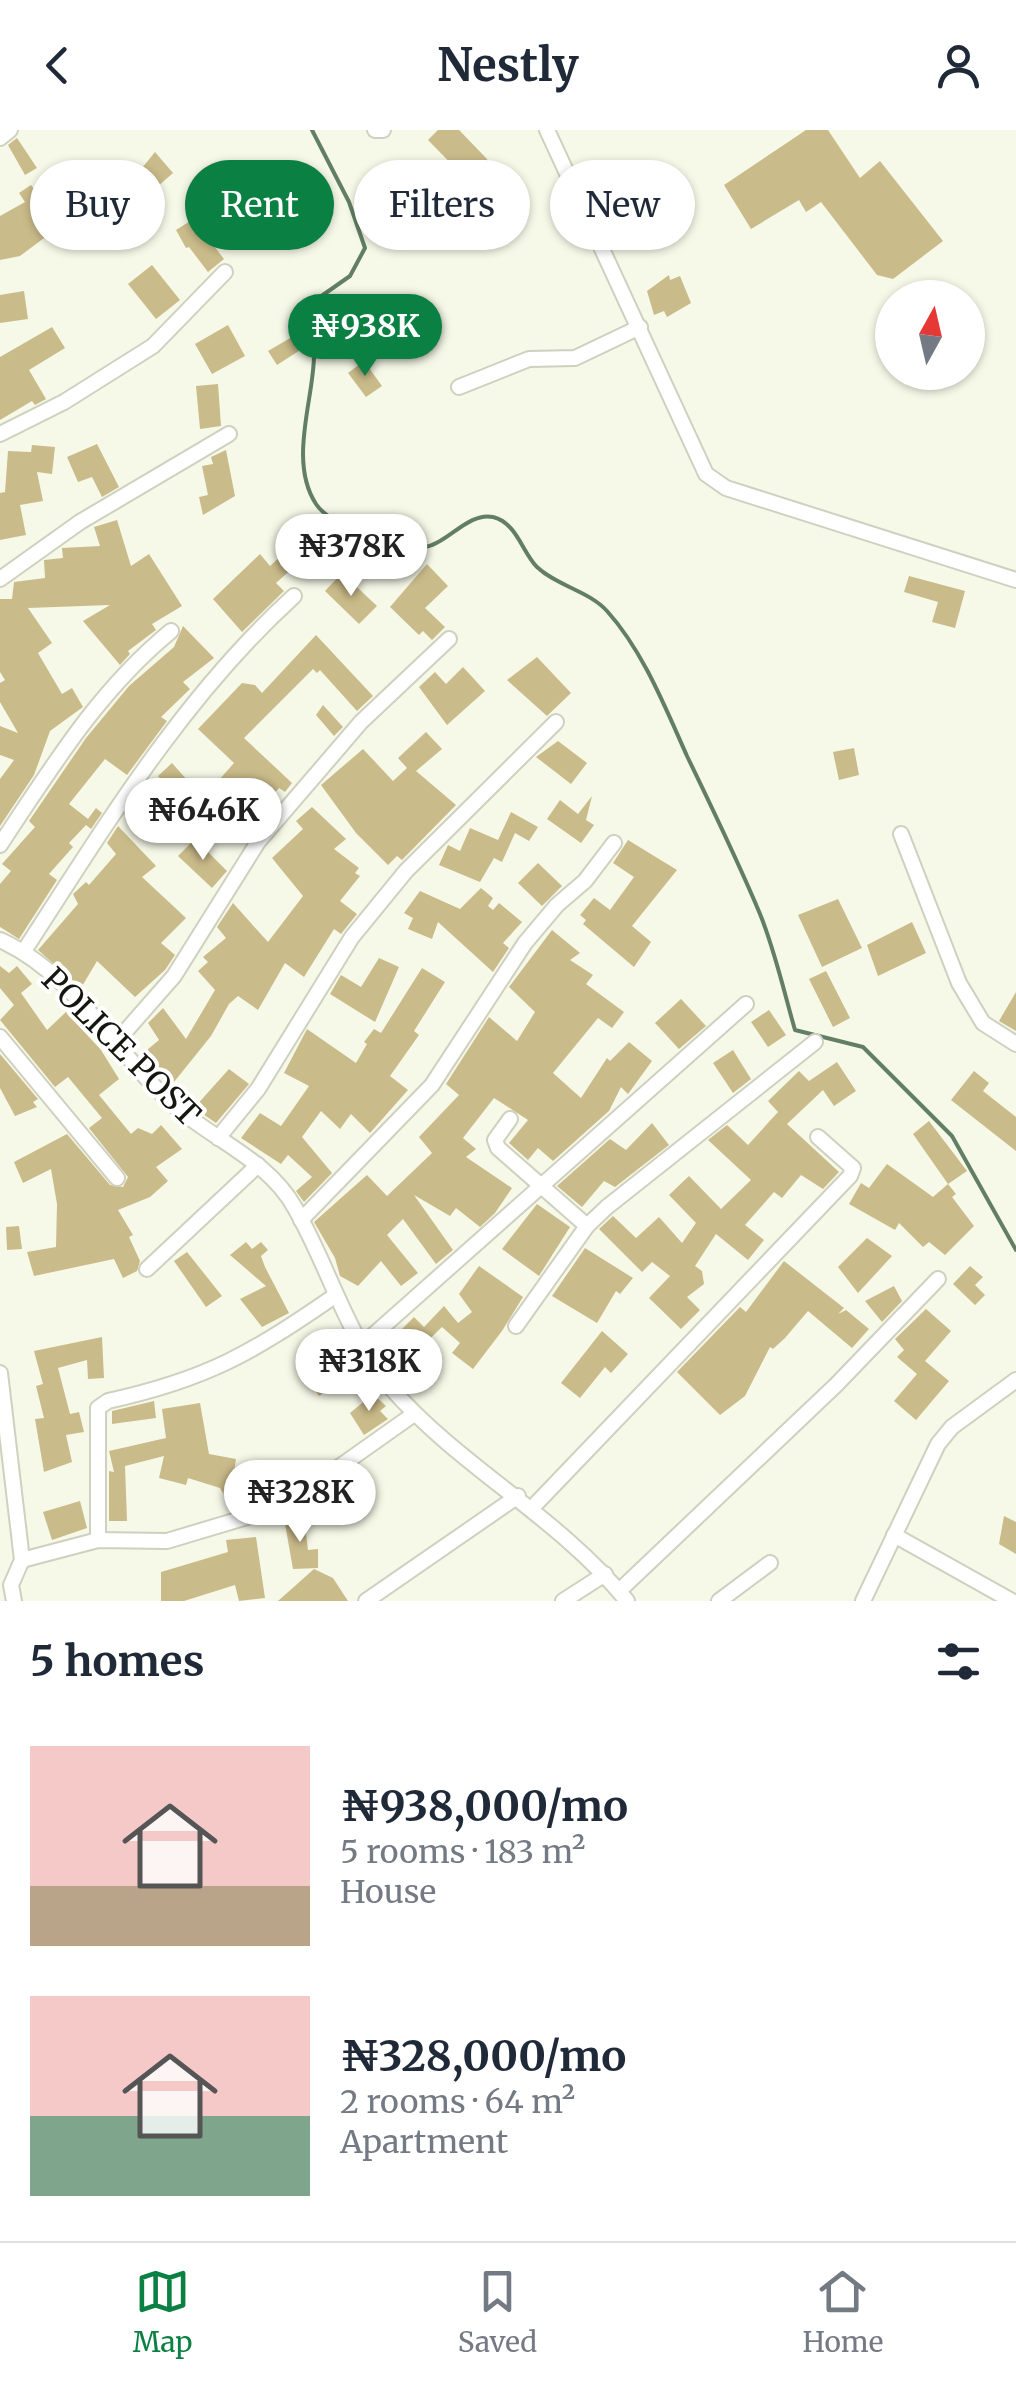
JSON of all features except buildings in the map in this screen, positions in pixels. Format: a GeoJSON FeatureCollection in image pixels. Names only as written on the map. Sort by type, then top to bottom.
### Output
{"type":"FeatureCollection","features":[{"type":"Feature","properties":{"kind":"street"},"geometry":{"type":"LineString","coordinates":[[0,138],[10,130]]}},
{"type":"Feature","properties":{"kind":"street"},"geometry":{"type":"LineString","coordinates":[[547,130],[706,474],[726,488],[1016,580]]}},
{"type":"Feature","properties":{"kind":"street"},"geometry":{"type":"LineString","coordinates":[[0,434],[64,402],[153,346],[225,272]]}},
{"type":"Feature","properties":{"kind":"street"},"geometry":{"type":"LineString","coordinates":[[460,388],[530,359],[576,358],[640,328]]}},
{"type":"Feature","properties":{"kind":"street"},"geometry":{"type":"LineString","coordinates":[[0,579],[80,522],[230,434]]}},
{"type":"Feature","properties":{"kind":"street"},"geometry":{"type":"LineString","coordinates":[[24,951],[157,750],[209,684],[294,596]]}},
{"type":"Feature","properties":{"kind":"street"},"geometry":{"type":"LineString","coordinates":[[0,845],[78,726],[138,658],[171,631]]}},
{"type":"Feature","properties":{"kind":"street"},"geometry":{"type":"LineString","coordinates":[[116,1041],[174,976],[218,900],[269,828],[361,722],[449,639]]}},
{"type":"Feature","properties":{"kind":"street"},"geometry":{"type":"LineString","coordinates":[[218,1138],[258,1088],[352,937],[406,871],[556,722]]}},
{"type":"Feature","properties":{"kind":"street"},"geometry":{"type":"LineString","coordinates":[[901,834],[959,983],[983,1022],[1016,1044]]}},
{"type":"Feature","properties":{"kind":"street"},"geometry":{"type":"LineString","coordinates":[[301,1220],[432,1085],[525,942],[556,905],[585,881],[614,842]]}},
{"type":"Feature","properties":{"kind":"street","name":"POLICE POST"},"geometry":{"type":"LineString","coordinates":[[0,940],[24,951],[76,996],[168,1100],[274,1178],[301,1220],[362,1346],[414,1414],[532,1508],[605,1574],[623,1596]]}},
{"type":"Feature","properties":{"kind":"street"},"geometry":{"type":"LineString","coordinates":[[362,1346],[746,1004]]}},
{"type":"Feature","properties":{"kind":"street"},"geometry":{"type":"LineString","coordinates":[[0,1036],[117,1178]]}},
{"type":"Feature","properties":{"kind":"street"},"geometry":{"type":"LineString","coordinates":[[516,1326],[587,1226],[694,1135],[815,1042]]}},
{"type":"Feature","properties":{"kind":"street"},"geometry":{"type":"LineString","coordinates":[[510,1119],[495,1140],[498,1148],[587,1226]]}},
{"type":"Feature","properties":{"kind":"street"},"geometry":{"type":"LineString","coordinates":[[532,1508],[850,1176],[853,1168],[818,1137]]}},
{"type":"Feature","properties":{"kind":"street"},"geometry":{"type":"LineString","coordinates":[[148,1268],[258,1165]]}},
{"type":"Feature","properties":{"kind":"street"},"geometry":{"type":"LineString","coordinates":[[623,1596],[938,1278]]}},
{"type":"Feature","properties":{"kind":"street"},"geometry":{"type":"LineString","coordinates":[[98,1540],[98,1408],[108,1401],[209,1374],[264,1345],[336,1296]]}},
{"type":"Feature","properties":{"kind":"street"},"geometry":{"type":"LineString","coordinates":[[0,1373],[6,1471],[22,1560],[11,1585],[14,1601]]}},
{"type":"Feature","properties":{"kind":"street"},"geometry":{"type":"LineString","coordinates":[[862,1601],[938,1444],[952,1427],[1016,1380]]}},
{"type":"Feature","properties":{"kind":"street"},"geometry":{"type":"LineString","coordinates":[[22,1560],[98,1540],[120,1544],[167,1541],[284,1506],[414,1414]]}},
{"type":"Feature","properties":{"kind":"street"},"geometry":{"type":"LineString","coordinates":[[366,1601],[518,1496]]}},
{"type":"Feature","properties":{"kind":"street"},"geometry":{"type":"LineString","coordinates":[[894,1534],[1012,1601]]}},
{"type":"Feature","properties":{"kind":"street"},"geometry":{"type":"LineString","coordinates":[[719,1601],[770,1562]]}},
{"type":"Feature","properties":{"kind":"street"},"geometry":{"type":"LineString","coordinates":[[563,1601],[605,1574]]}},
{"type":"Feature","properties":{"kind":"waterway"},"geometry":{"type":"LineString","coordinates":[[312,130],[349,202],[365,248],[350,276],[310,304],[314,355],[303,450],[308,487],[316,504],[353,530],[405,547],[432,545],[477,518],[493,517],[508,525],[537,567],[607,611],[652,680],[743,874],[770,942],[795,1030],[863,1047],[952,1136],[1016,1250]]}}]}
